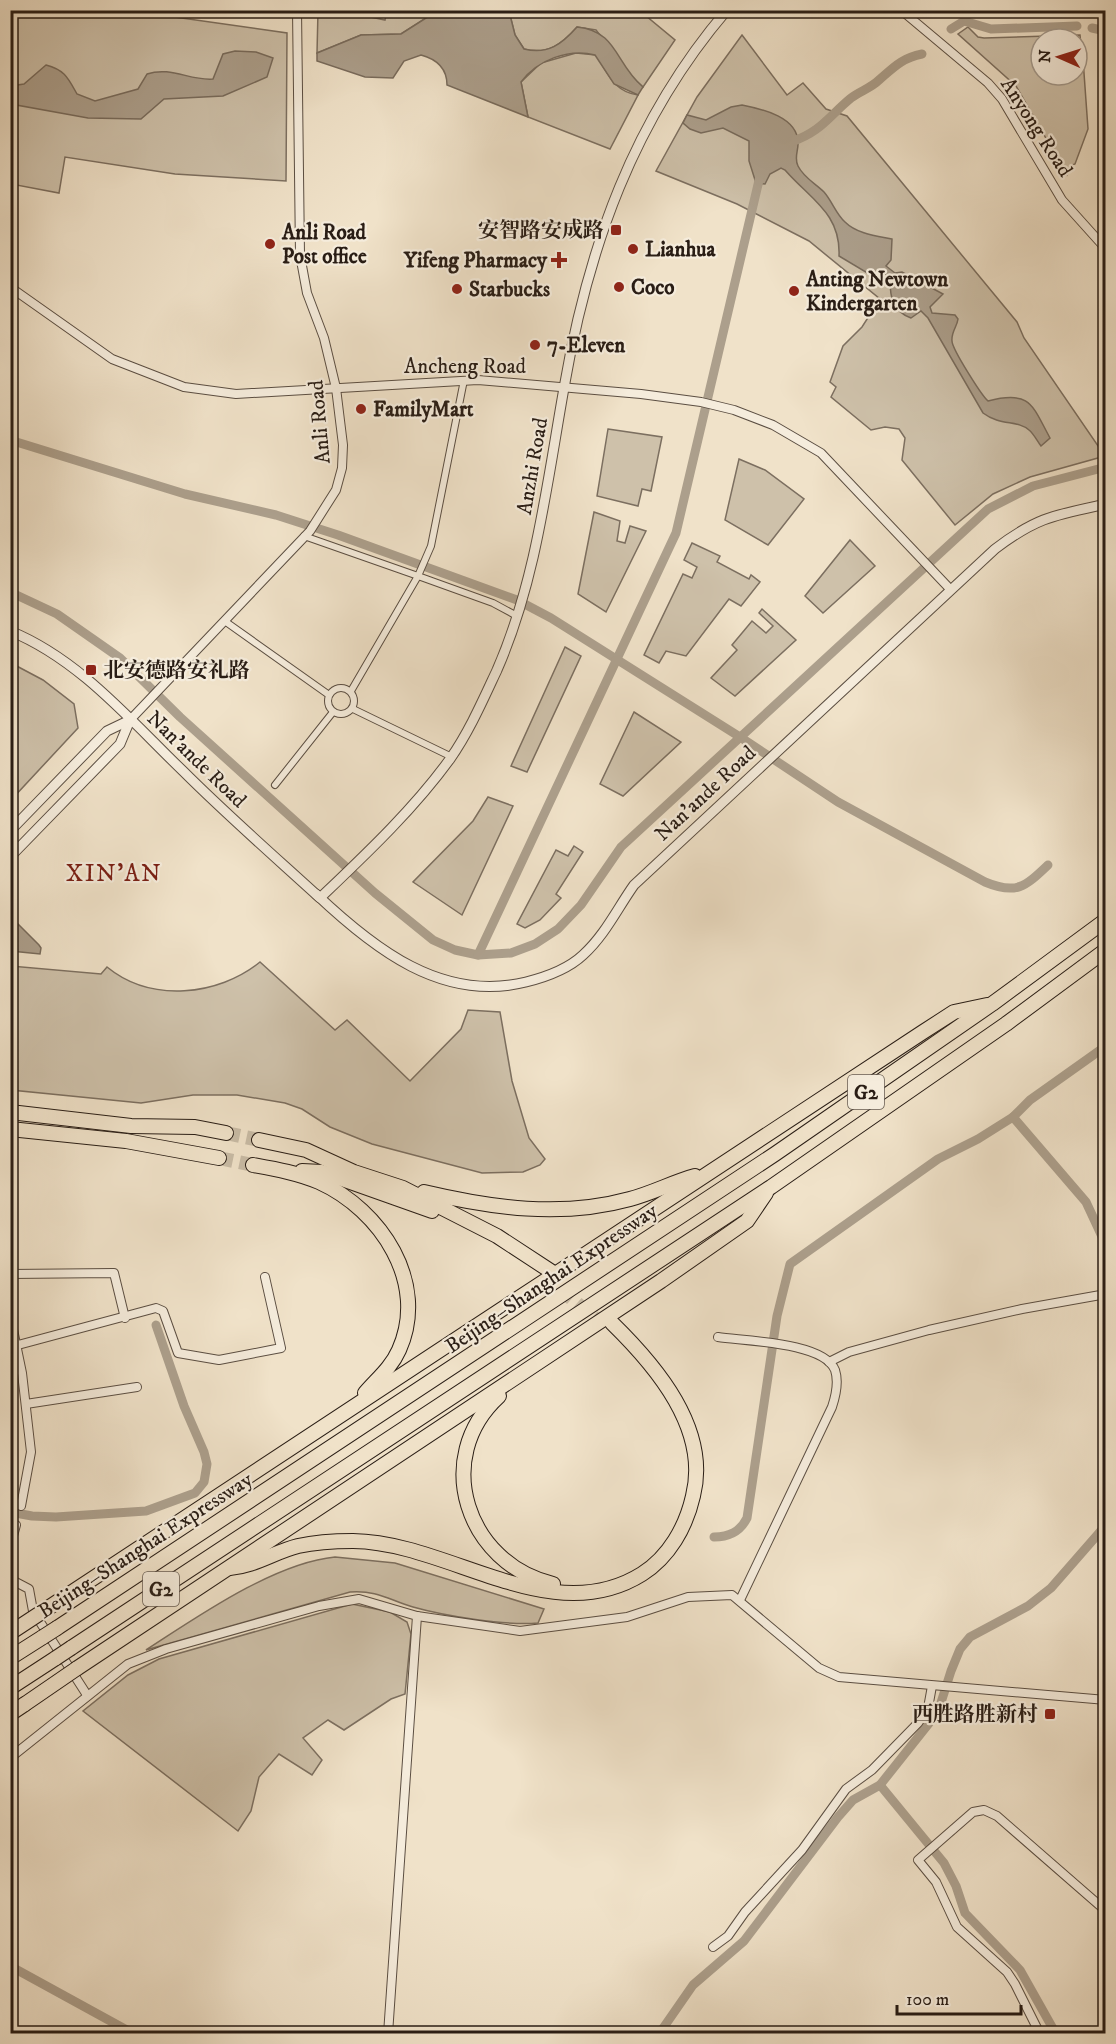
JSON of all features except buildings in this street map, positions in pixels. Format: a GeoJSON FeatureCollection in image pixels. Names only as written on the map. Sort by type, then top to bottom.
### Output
{"type":"FeatureCollection","features":[{"type":"Feature","properties":{"kind":"highway","name":"Beijing–Shanghai Expressway"},"geometry":{"type":"LineString","coordinates":[[10,1658],[214,1526],[775,1154],[992,1004],[1106,920]]}},
{"type":"Feature","properties":{"kind":"highway","name":"Beijing–Shanghai Expressway"},"geometry":{"type":"LineString","coordinates":[[10,1688],[771,1187],[1073,976],[1104,951]]}},
{"type":"Feature","properties":{"kind":"highway"},"geometry":{"type":"LineString","coordinates":[[10,1633],[954,1012],[992,1004]]}},
{"type":"Feature","properties":{"kind":"highway"},"geometry":{"type":"LineString","coordinates":[[10,1112],[131,1126],[195,1128],[226,1133]]}},
{"type":"Feature","properties":{"kind":"highway"},"geometry":{"type":"LineString","coordinates":[[10,1129],[126,1142],[219,1158]]}},
{"type":"Feature","properties":{"kind":"highway"},"geometry":{"type":"LineString","coordinates":[[259,1140],[306,1150],[354,1172],[403,1188],[489,1206],[559,1210],[628,1200],[715,1171]]}},
{"type":"Feature","properties":{"kind":"highway"},"geometry":{"type":"LineString","coordinates":[[253,1165],[282,1170],[321,1172],[446,1217],[549,1274],[497,1236],[403,1188]]}},
{"type":"Feature","properties":{"kind":"highway"},"geometry":{"type":"LineString","coordinates":[[282,1170],[319,1182],[360,1208],[376,1224],[399,1262],[408,1306],[406,1329],[398,1351],[387,1370],[366,1391],[358,1406]]}},
{"type":"Feature","properties":{"kind":"highway"},"geometry":{"type":"LineString","coordinates":[[10,1714],[661,1281],[747,1221],[771,1187]]}},
{"type":"Feature","properties":{"kind":"highway"},"geometry":{"type":"LineString","coordinates":[[228,1568],[248,1566],[298,1546],[327,1541],[383,1544],[439,1557],[539,1590],[584,1594],[612,1589],[629,1582],[662,1558],[686,1510],[689,1456],[680,1422],[662,1390],[609,1325]]}},
{"type":"Feature","properties":{"kind":"highway"},"geometry":{"type":"LineString","coordinates":[[536,1365],[486,1409],[472,1432],[464,1466],[466,1498],[473,1519],[487,1543],[511,1566],[542,1581],[558,1585],[593,1586],[610,1582],[642,1566],[668,1545]]}},
{"type":"Feature","properties":{"kind":"street","name":"Anli Road"},"geometry":{"type":"LineString","coordinates":[[10,858],[120,744],[130,720],[148,700],[226,622],[307,534],[336,490],[342,468],[343,445],[336,388],[324,338],[307,293],[300,255],[297,10]]}},
{"type":"Feature","properties":{"kind":"street","name":"Anzhi Road"},"geometry":{"type":"LineString","coordinates":[[320,898],[425,791],[452,757],[486,695],[518,613],[524,591],[546,496],[564,387],[590,267],[634,152],[691,57],[727,10]]}},
{"type":"Feature","properties":{"kind":"street","name":"Anyong Road"},"geometry":{"type":"LineString","coordinates":[[901,10],[988,83],[1002,99],[1062,200],[1106,249]]}},
{"type":"Feature","properties":{"kind":"street","name":"Ancheng Road"},"geometry":{"type":"LineString","coordinates":[[10,287],[112,359],[184,387],[236,394],[464,380],[564,387],[715,404],[773,425],[821,453],[950,589]]}},
{"type":"Feature","properties":{"kind":"street"},"geometry":{"type":"LineString","coordinates":[[333,712],[347,714],[353,709],[355,703],[351,691],[420,573],[426,558],[464,380]]}},
{"type":"Feature","properties":{"kind":"street","name":"Nan'ande Road"},"geometry":{"type":"LineString","coordinates":[[10,631],[50,652],[85,677],[320,898],[375,945],[404,964],[437,978],[487,989],[541,979],[582,957],[605,932],[634,885],[995,549],[1028,525],[1055,514],[1106,504]]}},
{"type":"Feature","properties":{"kind":"street"},"geometry":{"type":"LineString","coordinates":[[307,534],[420,573],[518,613]]}},
{"type":"Feature","properties":{"kind":"street"},"geometry":{"type":"LineString","coordinates":[[226,622],[329,695]]}},
{"type":"Feature","properties":{"kind":"street"},"geometry":{"type":"LineString","coordinates":[[333,712],[328,703],[329,695],[339,688],[351,691]]}},
{"type":"Feature","properties":{"kind":"street"},"geometry":{"type":"LineString","coordinates":[[353,709],[452,757]]}},
{"type":"Feature","properties":{"kind":"street"},"geometry":{"type":"LineString","coordinates":[[275,785],[333,712]]}},
{"type":"Feature","properties":{"kind":"street","name":"Anli Road"},"geometry":{"type":"LineString","coordinates":[[10,831],[107,731],[130,720]]}},
{"type":"Feature","properties":{"kind":"street"},"geometry":{"type":"LineString","coordinates":[[10,1274],[114,1273],[125,1318]]}},
{"type":"Feature","properties":{"kind":"street"},"geometry":{"type":"LineString","coordinates":[[18,1345],[161,1309],[178,1353],[219,1360],[281,1348],[265,1277]]}},
{"type":"Feature","properties":{"kind":"street"},"geometry":{"type":"LineString","coordinates":[[829,1362],[849,1352],[929,1330],[1103,1294]]}},
{"type":"Feature","properties":{"kind":"street"},"geometry":{"type":"LineString","coordinates":[[10,1315],[18,1345],[31,1463],[21,1506]]}},
{"type":"Feature","properties":{"kind":"street"},"geometry":{"type":"LineString","coordinates":[[718,1337],[780,1345],[818,1353],[829,1362],[837,1378],[832,1407],[740,1600]]}},
{"type":"Feature","properties":{"kind":"street"},"geometry":{"type":"LineString","coordinates":[[26,1404],[137,1388]]}},
{"type":"Feature","properties":{"kind":"street"},"geometry":{"type":"LineString","coordinates":[[10,1547],[16,1525]]}},
{"type":"Feature","properties":{"kind":"street"},"geometry":{"type":"LineString","coordinates":[[10,1579],[29,1588],[33,1611],[87,1695]]}},
{"type":"Feature","properties":{"kind":"street"},"geometry":{"type":"LineString","coordinates":[[10,1774],[11,1757],[120,1669],[144,1656],[319,1606],[359,1599],[417,1616],[497,1629],[537,1631],[627,1617],[688,1597],[732,1595],[828,1674],[849,1679],[1106,1700]]}},
{"type":"Feature","properties":{"kind":"street"},"geometry":{"type":"LineString","coordinates":[[388,2034],[417,1616]]}},
{"type":"Feature","properties":{"kind":"street"},"geometry":{"type":"LineString","coordinates":[[713,1947],[728,1936],[745,1912],[775,1881],[846,1790],[872,1770],[901,1737],[918,1723],[928,1708],[934,1686]]}},
{"type":"Feature","properties":{"kind":"street"},"geometry":{"type":"LineString","coordinates":[[1040,2034],[1029,2007],[1007,1972],[950,1918],[936,1882],[918,1860],[978,1810],[991,1813],[1106,1911]]}},
{"type":"Feature","properties":{"kind":"shaded area"},"geometry":{"type":"Polygon","coordinates":[[[10,11],[132,11],[287,33],[286,181],[175,174],[65,157],[59,193],[11,184],[10,11]]]}},
{"type":"Feature","properties":{"kind":"shaded area"},"geometry":{"type":"Polygon","coordinates":[[[318,11],[343,11],[385,20],[387,11],[437,11],[401,34],[361,35],[317,53],[318,11]]]}},
{"type":"Feature","properties":{"kind":"shaded area"},"geometry":{"type":"Polygon","coordinates":[[[437,11],[509,11],[515,35],[524,49],[540,50],[554,47],[577,27],[590,30],[609,42],[643,87],[638,95],[614,84],[595,55],[575,53],[564,55],[545,62],[521,82],[528,117],[447,85],[440,65],[421,55],[404,61],[393,78],[365,77],[317,61],[317,53],[361,35],[401,34],[437,11]]]}},
{"type":"Feature","properties":{"kind":"shaded area"},"geometry":{"type":"Polygon","coordinates":[[[509,11],[640,11],[675,40],[643,87],[630,75],[596,30],[577,27],[554,47],[540,50],[524,49],[515,35],[509,11]]]}},
{"type":"Feature","properties":{"kind":"shaded area"},"geometry":{"type":"Polygon","coordinates":[[[968,27],[978,37],[984,38],[1029,37],[1029,87],[1085,87],[1088,129],[1075,164],[1072,165],[1067,175],[1016,86],[958,34],[968,27]]]}},
{"type":"Feature","properties":{"kind":"shaded area"},"geometry":{"type":"Polygon","coordinates":[[[742,35],[787,95],[803,83],[826,109],[847,116],[1017,322],[1024,338],[1105,456],[1030,477],[993,494],[955,525],[902,460],[905,438],[899,429],[885,427],[871,430],[831,397],[836,387],[830,382],[843,346],[862,327],[880,299],[809,241],[737,204],[656,171],[697,97],[742,35]]]}},
{"type":"Feature","properties":{"kind":"shaded area"},"geometry":{"type":"Polygon","coordinates":[[[235,51],[256,52],[273,58],[267,77],[223,96],[164,99],[141,119],[88,118],[11,104],[11,86],[24,84],[46,65],[58,69],[65,75],[77,94],[95,101],[138,89],[147,74],[156,72],[213,79],[223,54],[235,51]]]}},
{"type":"Feature","properties":{"kind":"shaded area"},"geometry":{"type":"Polygon","coordinates":[[[576,53],[596,55],[617,86],[638,95],[610,149],[528,117],[521,82],[541,63],[576,53]]]}},
{"type":"Feature","properties":{"kind":"shaded area"},"geometry":{"type":"Polygon","coordinates":[[[742,105],[769,112],[792,127],[797,135],[796,160],[800,170],[824,192],[842,219],[861,232],[892,239],[891,260],[886,266],[895,273],[902,272],[943,294],[930,307],[932,313],[955,315],[958,319],[952,335],[953,346],[988,401],[1002,398],[1022,399],[1034,409],[1050,438],[1041,446],[1025,427],[996,420],[983,413],[928,318],[921,311],[911,318],[896,307],[893,303],[890,279],[881,271],[869,274],[839,256],[835,228],[829,218],[785,170],[781,168],[770,174],[765,184],[756,183],[749,161],[749,141],[723,128],[701,133],[690,129],[683,123],[687,115],[706,120],[731,107],[742,105]]]}},
{"type":"Feature","properties":{"kind":"shaded area"},"geometry":{"type":"Polygon","coordinates":[[[608,429],[662,437],[651,491],[642,489],[638,506],[597,496],[608,429]]]}},
{"type":"Feature","properties":{"kind":"shaded area"},"geometry":{"type":"Polygon","coordinates":[[[739,459],[765,470],[804,499],[768,545],[725,520],[739,459]]]}},
{"type":"Feature","properties":{"kind":"shaded area"},"geometry":{"type":"Polygon","coordinates":[[[594,512],[620,521],[617,541],[625,543],[630,526],[646,531],[606,612],[578,594],[594,512]]]}},
{"type":"Feature","properties":{"kind":"shaded area"},"geometry":{"type":"Polygon","coordinates":[[[850,540],[875,566],[823,613],[805,596],[850,540]]]}},
{"type":"Feature","properties":{"kind":"shaded area"},"geometry":{"type":"Polygon","coordinates":[[[692,543],[720,556],[717,562],[749,579],[751,575],[760,582],[741,606],[729,599],[686,656],[666,651],[659,663],[644,655],[683,574],[692,578],[697,567],[684,560],[692,543]]]}},
{"type":"Feature","properties":{"kind":"shaded area"},"geometry":{"type":"Polygon","coordinates":[[[762,609],[796,640],[735,696],[711,678],[737,650],[732,645],[752,621],[766,633],[773,626],[759,613],[762,609]]]}},
{"type":"Feature","properties":{"kind":"shaded area"},"geometry":{"type":"Polygon","coordinates":[[[565,647],[581,656],[527,772],[511,766],[565,647]]]}},
{"type":"Feature","properties":{"kind":"shaded area"},"geometry":{"type":"Polygon","coordinates":[[[11,663],[43,680],[74,704],[78,728],[11,800],[11,663]]]}},
{"type":"Feature","properties":{"kind":"shaded area"},"geometry":{"type":"Polygon","coordinates":[[[634,712],[681,742],[623,796],[600,784],[634,712]]]}},
{"type":"Feature","properties":{"kind":"shaded area"},"geometry":{"type":"Polygon","coordinates":[[[488,797],[513,806],[462,915],[413,882],[473,821],[488,797]]]}},
{"type":"Feature","properties":{"kind":"shaded area"},"geometry":{"type":"Polygon","coordinates":[[[574,846],[583,852],[556,894],[561,898],[540,920],[525,928],[517,924],[556,850],[568,856],[574,846]]]}},
{"type":"Feature","properties":{"kind":"shaded area"},"geometry":{"type":"Polygon","coordinates":[[[11,917],[39,945],[40,954],[11,951],[11,917]]]}},
{"type":"Feature","properties":{"kind":"shaded area"},"geometry":{"type":"Polygon","coordinates":[[[260,962],[335,1030],[347,1020],[410,1081],[461,1029],[468,1010],[500,1012],[512,1081],[529,1138],[545,1159],[540,1165],[523,1172],[482,1173],[372,1144],[330,1127],[302,1109],[285,1103],[237,1095],[193,1095],[141,1103],[11,1090],[11,966],[101,974],[107,967],[124,979],[144,986],[184,991],[225,982],[260,962]]]}},
{"type":"Feature","properties":{"kind":"shaded area"},"geometry":{"type":"Polygon","coordinates":[[[335,1557],[395,1563],[544,1609],[538,1623],[493,1622],[426,1610],[376,1594],[350,1592],[146,1650],[212,1608],[262,1580],[311,1561],[335,1557]]]}},
{"type":"Feature","properties":{"kind":"shaded area"},"geometry":{"type":"Polygon","coordinates":[[[352,1604],[390,1612],[407,1622],[411,1634],[405,1694],[391,1699],[344,1730],[328,1720],[303,1738],[322,1760],[312,1775],[279,1754],[259,1777],[251,1811],[238,1831],[83,1711],[128,1675],[159,1659],[352,1604]]]}},
{"type":"Feature","properties":{"kind":"waterway"},"geometry":{"type":"LineString","coordinates":[[951,29],[964,21],[991,29],[1077,26]]}},
{"type":"Feature","properties":{"kind":"waterway"},"geometry":{"type":"LineString","coordinates":[[1092,28],[1106,31]]}},
{"type":"Feature","properties":{"kind":"waterway"},"geometry":{"type":"LineString","coordinates":[[791,142],[817,128],[851,98],[876,83],[899,64],[922,54]]}},
{"type":"Feature","properties":{"kind":"waterway"},"geometry":{"type":"LineString","coordinates":[[478,955],[676,533],[760,176]]}},
{"type":"Feature","properties":{"kind":"waterway"},"geometry":{"type":"LineString","coordinates":[[10,440],[185,494],[276,515],[517,600],[551,618],[740,737],[838,802],[985,882],[1005,888],[1020,887],[1048,865]]}},
{"type":"Feature","properties":{"kind":"waterway"},"geometry":{"type":"LineString","coordinates":[[10,592],[57,614],[120,658],[180,717],[375,893],[433,940],[455,950],[478,955],[511,953],[535,944],[558,929],[581,905],[621,847],[988,509],[1033,486],[1106,467]]}},
{"type":"Feature","properties":{"kind":"waterway"},"geometry":{"type":"LineString","coordinates":[[714,1537],[734,1533],[747,1518],[777,1316],[790,1264],[938,1159],[978,1139],[1013,1117],[1030,1100],[1106,1046]]}},
{"type":"Feature","properties":{"kind":"waterway"},"geometry":{"type":"LineString","coordinates":[[1013,1117],[1086,1202],[1106,1245]]}},
{"type":"Feature","properties":{"kind":"waterway"},"geometry":{"type":"LineString","coordinates":[[10,1512],[56,1517],[146,1511],[195,1493],[204,1482],[207,1464],[204,1452],[184,1406],[156,1325]]}},
{"type":"Feature","properties":{"kind":"waterway"},"geometry":{"type":"LineString","coordinates":[[659,2034],[693,1985],[744,1941],[838,1817],[853,1800],[880,1785],[938,1712],[960,1649],[970,1637],[1028,1606],[1051,1588],[1106,1525]]}},
{"type":"Feature","properties":{"kind":"waterway"},"geometry":{"type":"LineString","coordinates":[[880,1785],[944,1863],[956,1886],[965,1913],[1020,1970],[1056,2034]]}},
{"type":"Feature","properties":{"kind":"waterway"},"geometry":{"type":"LineString","coordinates":[[10,1966],[134,2034]]}},
{"type":"Feature","properties":{"kind":"tunnel"},"geometry":{"type":"LineString","coordinates":[[226,1133],[259,1140]]}},
{"type":"Feature","properties":{"kind":"tunnel"},"geometry":{"type":"LineString","coordinates":[[219,1158],[253,1165]]}},
{"type":"Feature","properties":{"kind":"tunnel"},"geometry":{"type":"LineString","coordinates":[[545,1276],[606,1328]]}},
{"type":"Feature","properties":{"kind":"place","name":"安智路安成路"},"geometry":{"type":"Point","coordinates":[616,230]}},
{"type":"Feature","properties":{"kind":"place","name":"Anli Road Post office"},"geometry":{"type":"Point","coordinates":[270,244]}},
{"type":"Feature","properties":{"kind":"place","name":"Lianhua"},"geometry":{"type":"Point","coordinates":[633,249]}},
{"type":"Feature","properties":{"kind":"place","name":"Yifeng Pharmacy"},"geometry":{"type":"Point","coordinates":[559,260]}},
{"type":"Feature","properties":{"kind":"place","name":"Coco"},"geometry":{"type":"Point","coordinates":[619,287]}},
{"type":"Feature","properties":{"kind":"place","name":"Starbucks"},"geometry":{"type":"Point","coordinates":[457,289]}},
{"type":"Feature","properties":{"kind":"place","name":"Anting Newtown Kindergarten"},"geometry":{"type":"Point","coordinates":[794,291]}},
{"type":"Feature","properties":{"kind":"place","name":"7-Eleven"},"geometry":{"type":"Point","coordinates":[535,345]}},
{"type":"Feature","properties":{"kind":"place","name":"FamilyMart"},"geometry":{"type":"Point","coordinates":[361,409]}},
{"type":"Feature","properties":{"kind":"place","name":"北安德路安礼路"},"geometry":{"type":"Point","coordinates":[91,670]}},
{"type":"Feature","properties":{"kind":"place","name":"西胜路胜新村"},"geometry":{"type":"Point","coordinates":[1050,1714]}},
{"type":"Feature","properties":{"kind":"district","name":"XIN'AN"},"geometry":{"type":"Point","coordinates":[114,873]}}]}
